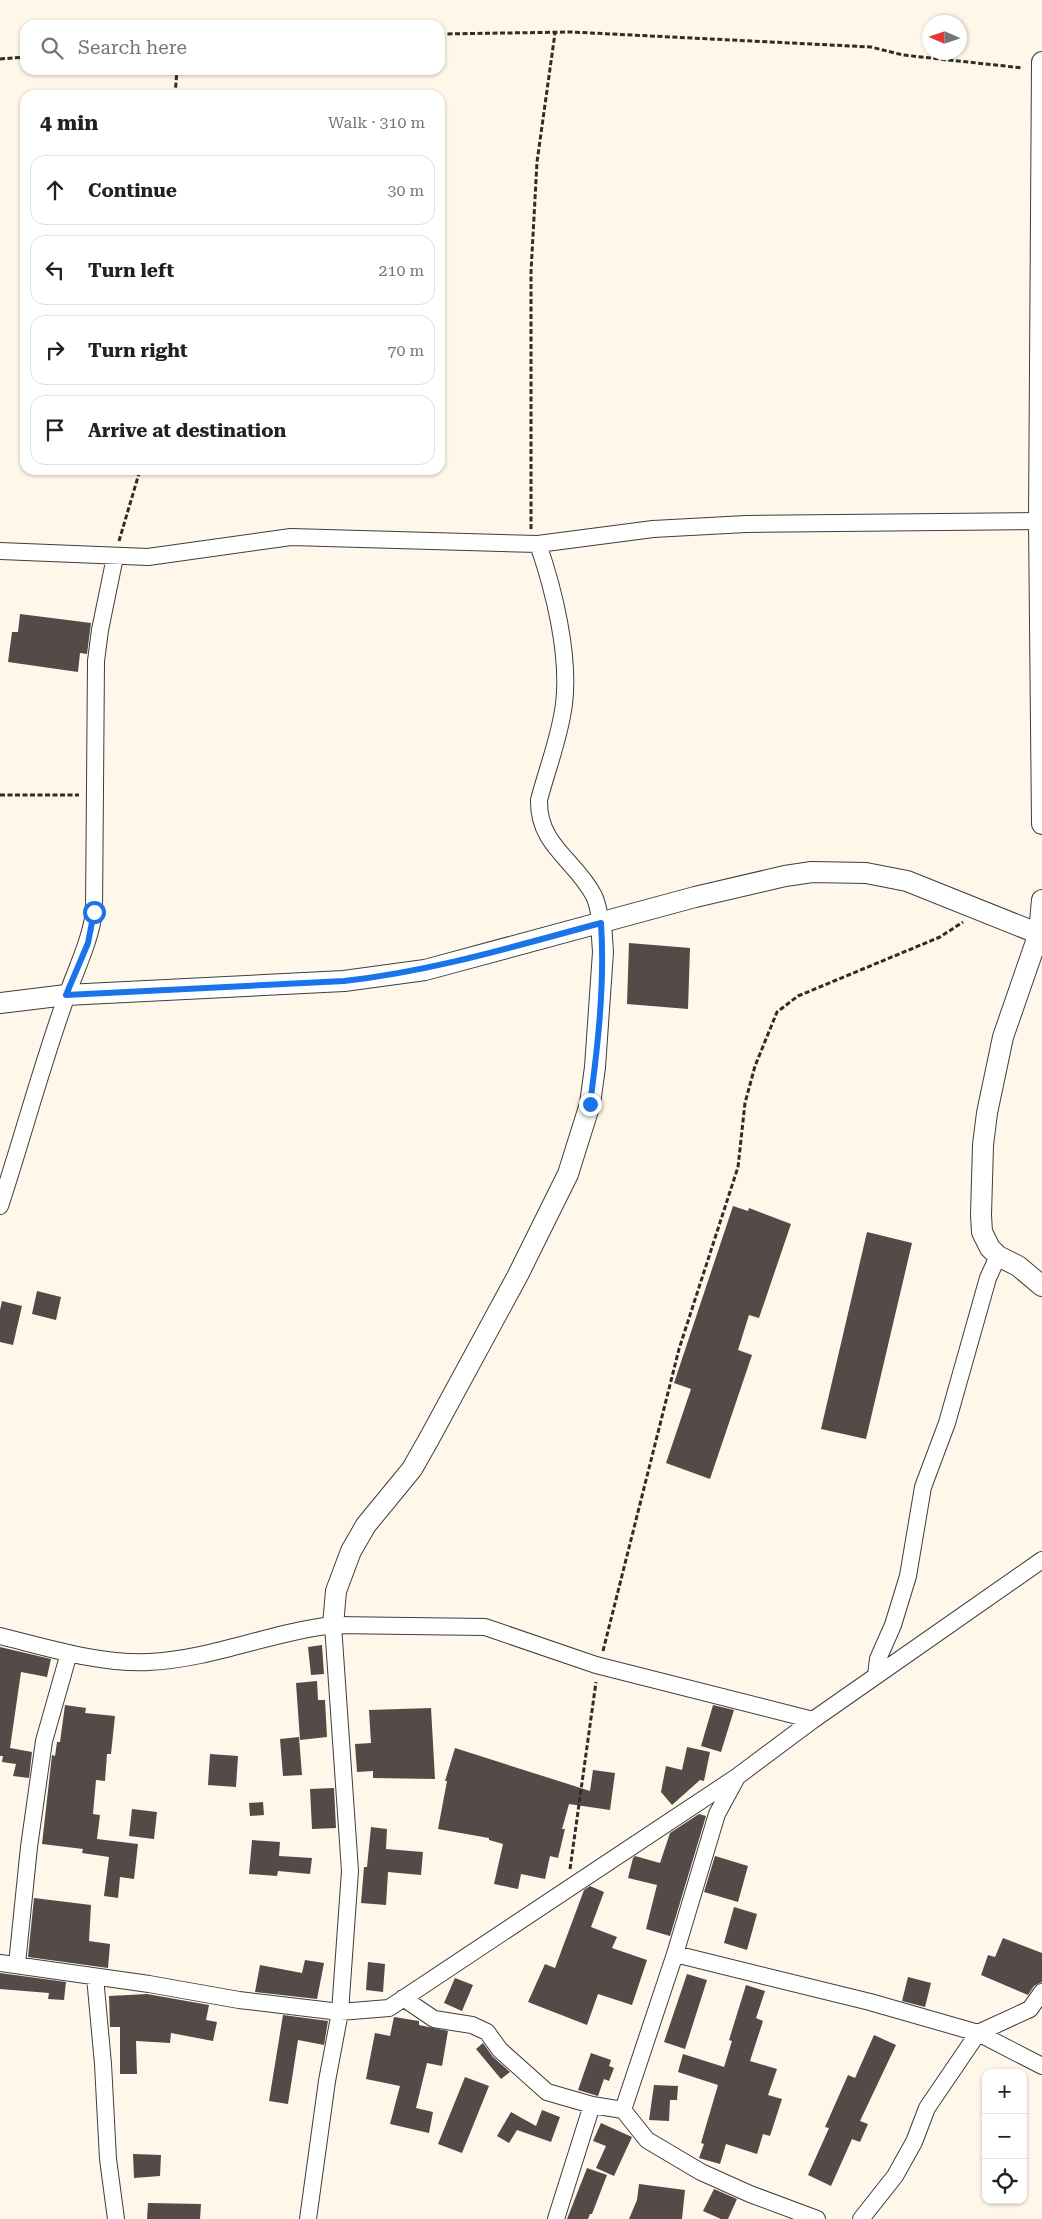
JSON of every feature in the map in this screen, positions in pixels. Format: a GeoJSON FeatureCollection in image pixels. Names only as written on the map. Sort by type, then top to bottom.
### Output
{"type":"FeatureCollection","features":[{"type":"Feature","properties":{"kind":"street"},"geometry":{"type":"LineString","coordinates":[[1042,62],[1039,521],[1042,824]]}},
{"type":"Feature","properties":{"kind":"street"},"geometry":{"type":"LineString","coordinates":[[0,551],[148,557],[291,537],[535,543],[653,529],[746,524],[1039,521]]}},
{"type":"Feature","properties":{"kind":"street"},"geometry":{"type":"LineString","coordinates":[[308,2219],[327,2081],[340,2012],[350,1871],[332,1625],[336,1591],[351,1551],[366,1524],[412,1469],[518,1275],[568,1174],[590,1104],[595,1067],[603,952],[601,923],[594,897],[578,872],[544,833],[539,816],[539,800],[564,704],[561,641],[552,586],[535,543]]}},
{"type":"Feature","properties":{"kind":"street"},"geometry":{"type":"LineString","coordinates":[[0,1206],[66,995],[88,943],[94,912],[96,661],[100,630],[115,557]]}},
{"type":"Feature","properties":{"kind":"street"},"geometry":{"type":"LineString","coordinates":[[0,1003],[66,995],[344,981],[388,976],[425,970],[740,885],[785,876],[825,872],[866,873],[907,881],[1040,934]]}},
{"type":"Feature","properties":{"kind":"street"},"geometry":{"type":"LineString","coordinates":[[1042,900],[1040,934],[1003,1038],[983,1145],[982,1232],[990,1248],[998,1256],[1018,1266],[1042,1286]]}},
{"type":"Feature","properties":{"kind":"street"},"geometry":{"type":"LineString","coordinates":[[876,1675],[878,1659],[892,1625],[908,1576],[923,1487],[947,1423],[988,1278],[998,1256]]}},
{"type":"Feature","properties":{"kind":"street"},"geometry":{"type":"LineString","coordinates":[[0,1963],[17,1964],[238,2000],[340,2012],[388,2008],[738,1776],[876,1675],[1042,1560]]}},
{"type":"Feature","properties":{"kind":"street"},"geometry":{"type":"LineString","coordinates":[[0,1636],[69,1653],[119,1662],[150,1662],[178,1658],[332,1625],[485,1627],[599,1666],[813,1720]]}},
{"type":"Feature","properties":{"kind":"street"},"geometry":{"type":"LineString","coordinates":[[17,1964],[29,1847],[44,1741],[69,1653]]}},
{"type":"Feature","properties":{"kind":"street"},"geometry":{"type":"LineString","coordinates":[[622,2110],[675,1954],[717,1814],[738,1776]]}},
{"type":"Feature","properties":{"kind":"street"},"geometry":{"type":"LineString","coordinates":[[675,1954],[870,2002],[978,2032],[1042,2066]]}},
{"type":"Feature","properties":{"kind":"street"},"geometry":{"type":"LineString","coordinates":[[95,1977],[105,2090],[108,2159],[116,2219]]}},
{"type":"Feature","properties":{"kind":"street"},"geometry":{"type":"LineString","coordinates":[[861,2219],[895,2176],[914,2142],[927,2108],[978,2032],[1030,2009],[1042,1992]]}},
{"type":"Feature","properties":{"kind":"street"},"geometry":{"type":"LineString","coordinates":[[403,1998],[434,2019],[472,2026],[487,2032],[500,2050],[547,2092],[592,2105],[622,2110],[647,2140],[701,2172],[750,2194],[817,2219]]}},
{"type":"Feature","properties":{"kind":"street"},"geometry":{"type":"LineString","coordinates":[[556,2219],[592,2105]]}},
{"type":"Feature","properties":{"kind":"path"},"geometry":{"type":"LineString","coordinates":[[445,34],[580,32],[872,47],[903,55],[1041,70]]}},
{"type":"Feature","properties":{"kind":"path"},"geometry":{"type":"LineString","coordinates":[[535,543],[530,272],[538,162],[555,33]]}},
{"type":"Feature","properties":{"kind":"path"},"geometry":{"type":"LineString","coordinates":[[0,59],[20,57]]}},
{"type":"Feature","properties":{"kind":"path"},"geometry":{"type":"LineString","coordinates":[[175,90],[177,75]]}},
{"type":"Feature","properties":{"kind":"path"},"geometry":{"type":"LineString","coordinates":[[115,557],[139,475]]}},
{"type":"Feature","properties":{"kind":"path"},"geometry":{"type":"LineString","coordinates":[[0,795],[95,795]]}},
{"type":"Feature","properties":{"kind":"path"},"geometry":{"type":"LineString","coordinates":[[568,1889],[578,1800],[599,1666],[679,1349],[738,1167],[745,1103],[755,1066],[777,1012],[798,996],[940,937],[961,924],[972,907]]}},
{"type":"Feature","properties":{"kind":"building"},"geometry":{"type":"Polygon","coordinates":[[[20,614],[91,623],[87,654],[80,653],[78,672],[8,662],[12,632],[18,632],[20,614]]]}},
{"type":"Feature","properties":{"kind":"building"},"geometry":{"type":"Polygon","coordinates":[[[629,943],[690,948],[688,1009],[627,1004],[629,943]]]}},
{"type":"Feature","properties":{"kind":"building"},"geometry":{"type":"Polygon","coordinates":[[[733,1206],[748,1211],[749,1208],[791,1224],[759,1318],[749,1315],[738,1350],[752,1355],[710,1479],[666,1463],[691,1389],[674,1383],[733,1206]]]}},
{"type":"Feature","properties":{"kind":"building"},"geometry":{"type":"Polygon","coordinates":[[[867,1232],[912,1243],[866,1439],[821,1429],[867,1232]]]}},
{"type":"Feature","properties":{"kind":"building"},"geometry":{"type":"Polygon","coordinates":[[[37,1291],[61,1297],[56,1320],[32,1314],[37,1291]]]}},
{"type":"Feature","properties":{"kind":"building"},"geometry":{"type":"Polygon","coordinates":[[[2,1301],[22,1306],[13,1345],[0,1342],[0,1310],[2,1301]]]}},
{"type":"Feature","properties":{"kind":"building"},"geometry":{"type":"Polygon","coordinates":[[[322,1645],[324,1674],[311,1675],[308,1647],[322,1645]]]}},
{"type":"Feature","properties":{"kind":"building"},"geometry":{"type":"Polygon","coordinates":[[[0,1647],[51,1659],[47,1677],[21,1672],[10,1748],[32,1752],[29,1778],[13,1776],[16,1764],[2,1762],[3,1756],[0,1756],[0,1647]]]}},
{"type":"Feature","properties":{"kind":"building"},"geometry":{"type":"Polygon","coordinates":[[[317,1681],[318,1700],[325,1700],[327,1737],[300,1740],[296,1683],[317,1681]]]}},
{"type":"Feature","properties":{"kind":"building"},"geometry":{"type":"Polygon","coordinates":[[[65,1705],[86,1708],[85,1713],[115,1716],[111,1754],[107,1754],[105,1781],[96,1780],[93,1814],[100,1815],[97,1839],[138,1844],[134,1879],[120,1877],[118,1898],[104,1896],[109,1857],[82,1853],[83,1849],[42,1844],[52,1755],[55,1756],[57,1742],[60,1742],[65,1705]]]}},
{"type":"Feature","properties":{"kind":"building"},"geometry":{"type":"Polygon","coordinates":[[[713,1705],[734,1710],[721,1752],[701,1746],[713,1705]]]}},
{"type":"Feature","properties":{"kind":"building"},"geometry":{"type":"Polygon","coordinates":[[[431,1708],[435,1779],[373,1778],[373,1771],[357,1772],[355,1744],[371,1743],[369,1710],[431,1708]]]}},
{"type":"Feature","properties":{"kind":"building"},"geometry":{"type":"Polygon","coordinates":[[[299,1737],[302,1775],[283,1776],[280,1739],[299,1737]]]}},
{"type":"Feature","properties":{"kind":"building"},"geometry":{"type":"Polygon","coordinates":[[[687,1747],[710,1752],[704,1781],[700,1780],[672,1805],[661,1792],[666,1766],[682,1770],[687,1747]]]}},
{"type":"Feature","properties":{"kind":"building"},"geometry":{"type":"Polygon","coordinates":[[[455,1748],[590,1791],[593,1770],[615,1773],[610,1810],[569,1804],[562,1829],[565,1829],[558,1858],[550,1856],[545,1879],[521,1874],[518,1889],[494,1884],[503,1844],[489,1840],[489,1838],[438,1829],[447,1781],[445,1781],[455,1748]]]}},
{"type":"Feature","properties":{"kind":"building"},"geometry":{"type":"Polygon","coordinates":[[[210,1754],[238,1756],[236,1787],[208,1785],[210,1754]]]}},
{"type":"Feature","properties":{"kind":"building"},"geometry":{"type":"Polygon","coordinates":[[[334,1788],[336,1828],[312,1829],[310,1789],[334,1788]]]}},
{"type":"Feature","properties":{"kind":"building"},"geometry":{"type":"Polygon","coordinates":[[[263,1802],[264,1815],[250,1816],[249,1803],[263,1802]]]}},
{"type":"Feature","properties":{"kind":"building"},"geometry":{"type":"Polygon","coordinates":[[[132,1809],[157,1812],[154,1839],[129,1836],[132,1809]]]}},
{"type":"Feature","properties":{"kind":"building"},"geometry":{"type":"Polygon","coordinates":[[[699,1814],[706,1816],[670,1936],[646,1929],[657,1885],[628,1878],[633,1858],[635,1856],[660,1863],[670,1833],[699,1814]]]}},
{"type":"Feature","properties":{"kind":"building"},"geometry":{"type":"Polygon","coordinates":[[[371,1827],[387,1829],[386,1849],[423,1852],[421,1875],[388,1872],[386,1905],[361,1903],[364,1867],[367,1867],[371,1827]]]}},
{"type":"Feature","properties":{"kind":"building"},"geometry":{"type":"Polygon","coordinates":[[[252,1840],[280,1842],[279,1856],[312,1858],[310,1874],[278,1871],[277,1876],[249,1874],[252,1840]]]}},
{"type":"Feature","properties":{"kind":"building"},"geometry":{"type":"Polygon","coordinates":[[[715,1856],[748,1866],[738,1902],[704,1892],[715,1856]]]}},
{"type":"Feature","properties":{"kind":"building"},"geometry":{"type":"Polygon","coordinates":[[[590,1886],[604,1892],[591,1927],[617,1937],[612,1948],[647,1960],[632,2005],[598,1994],[587,2025],[528,2002],[545,1964],[555,1968],[584,1890],[590,1886]]]}},
{"type":"Feature","properties":{"kind":"building"},"geometry":{"type":"Polygon","coordinates":[[[34,1898],[91,1905],[89,1941],[110,1944],[108,1968],[28,1957],[34,1898]]]}},
{"type":"Feature","properties":{"kind":"building"},"geometry":{"type":"Polygon","coordinates":[[[734,1907],[757,1914],[747,1950],[724,1943],[734,1907]]]}},
{"type":"Feature","properties":{"kind":"building"},"geometry":{"type":"Polygon","coordinates":[[[1003,1938],[1042,1953],[1042,1982],[1034,1986],[1028,1995],[981,1975],[988,1955],[995,1957],[1003,1938]]]}},
{"type":"Feature","properties":{"kind":"building"},"geometry":{"type":"Polygon","coordinates":[[[305,1960],[324,1963],[317,1999],[255,1992],[260,1965],[302,1973],[305,1960]]]}},
{"type":"Feature","properties":{"kind":"building"},"geometry":{"type":"Polygon","coordinates":[[[368,1962],[385,1964],[383,1992],[366,1990],[368,1962]]]}},
{"type":"Feature","properties":{"kind":"building"},"geometry":{"type":"Polygon","coordinates":[[[0,1973],[66,1982],[64,2000],[48,1999],[49,1993],[0,1989],[0,1973]]]}},
{"type":"Feature","properties":{"kind":"building"},"geometry":{"type":"Polygon","coordinates":[[[687,1974],[707,1980],[685,2049],[664,2042],[687,1974]]]}},
{"type":"Feature","properties":{"kind":"building"},"geometry":{"type":"Polygon","coordinates":[[[908,1977],[931,1983],[925,2007],[902,2001],[908,1977]]]}},
{"type":"Feature","properties":{"kind":"building"},"geometry":{"type":"Polygon","coordinates":[[[455,1978],[473,1985],[462,2011],[444,2003],[455,1978]]]}},
{"type":"Feature","properties":{"kind":"building"},"geometry":{"type":"Polygon","coordinates":[[[746,1985],[765,1991],[756,2018],[763,2021],[750,2061],[777,2069],[768,2095],[782,2099],[770,2136],[763,2134],[757,2154],[726,2144],[720,2164],[699,2158],[704,2144],[701,2143],[718,2085],[678,2072],[683,2054],[724,2067],[732,2041],[729,2040],[746,1985]]]}},
{"type":"Feature","properties":{"kind":"building"},"geometry":{"type":"Polygon","coordinates":[[[147,1994],[209,2005],[206,2020],[217,2022],[213,2041],[171,2033],[170,2043],[136,2041],[137,2074],[120,2074],[120,2027],[110,2027],[109,1996],[147,1994]]]}},
{"type":"Feature","properties":{"kind":"building"},"geometry":{"type":"Polygon","coordinates":[[[283,2015],[328,2021],[324,2045],[298,2040],[288,2104],[269,2101],[283,2015]]]}},
{"type":"Feature","properties":{"kind":"building"},"geometry":{"type":"Polygon","coordinates":[[[394,2017],[419,2021],[419,2025],[448,2031],[442,2066],[427,2063],[416,2108],[433,2112],[429,2133],[390,2124],[400,2086],[366,2079],[375,2033],[390,2036],[394,2017]]]}},
{"type":"Feature","properties":{"kind":"building"},"geometry":{"type":"Polygon","coordinates":[[[874,2035],[896,2045],[860,2121],[868,2124],[860,2142],[852,2139],[831,2186],[808,2175],[829,2128],[825,2127],[848,2075],[855,2078],[874,2035]]]}},
{"type":"Feature","properties":{"kind":"building"},"geometry":{"type":"Polygon","coordinates":[[[483,2043],[493,2057],[510,2072],[501,2079],[476,2049],[483,2043]]]}},
{"type":"Feature","properties":{"kind":"building"},"geometry":{"type":"Polygon","coordinates":[[[591,2053],[611,2060],[609,2066],[614,2068],[609,2081],[604,2079],[598,2096],[578,2090],[591,2053]]]}},
{"type":"Feature","properties":{"kind":"building"},"geometry":{"type":"Polygon","coordinates":[[[465,2077],[489,2086],[462,2153],[438,2144],[465,2077]]]}},
{"type":"Feature","properties":{"kind":"building"},"geometry":{"type":"Polygon","coordinates":[[[654,2085],[678,2086],[677,2100],[670,2100],[669,2121],[649,2120],[654,2085]]]}},
{"type":"Feature","properties":{"kind":"building"},"geometry":{"type":"Polygon","coordinates":[[[542,2110],[560,2117],[551,2142],[517,2130],[509,2143],[497,2136],[511,2112],[536,2126],[542,2110]]]}},
{"type":"Feature","properties":{"kind":"building"},"geometry":{"type":"Polygon","coordinates":[[[601,2123],[632,2137],[614,2176],[596,2168],[606,2146],[593,2141],[601,2123]]]}},
{"type":"Feature","properties":{"kind":"building"},"geometry":{"type":"Polygon","coordinates":[[[133,2154],[161,2155],[160,2176],[134,2178],[133,2154]]]}},
{"type":"Feature","properties":{"kind":"building"},"geometry":{"type":"Polygon","coordinates":[[[587,2168],[607,2175],[592,2214],[590,2214],[588,2219],[567,2219],[587,2168]]]}},
{"type":"Feature","properties":{"kind":"building"},"geometry":{"type":"Polygon","coordinates":[[[639,2184],[685,2190],[682,2219],[629,2219],[637,2200],[639,2184]]]}},
{"type":"Feature","properties":{"kind":"building"},"geometry":{"type":"Polygon","coordinates":[[[714,2189],[737,2199],[728,2219],[721,2219],[703,2211],[714,2189]]]}},
{"type":"Feature","properties":{"kind":"building"},"geometry":{"type":"Polygon","coordinates":[[[148,2203],[201,2204],[200,2219],[147,2219],[148,2203]]]}},
{"type":"Feature","properties":{"kind":"route"},"geometry":{"type":"LineString","coordinates":[[94,912],[88,943],[66,995],[344,981],[388,976],[425,970],[601,923],[603,952],[595,1067],[590,1104]]}}]}
